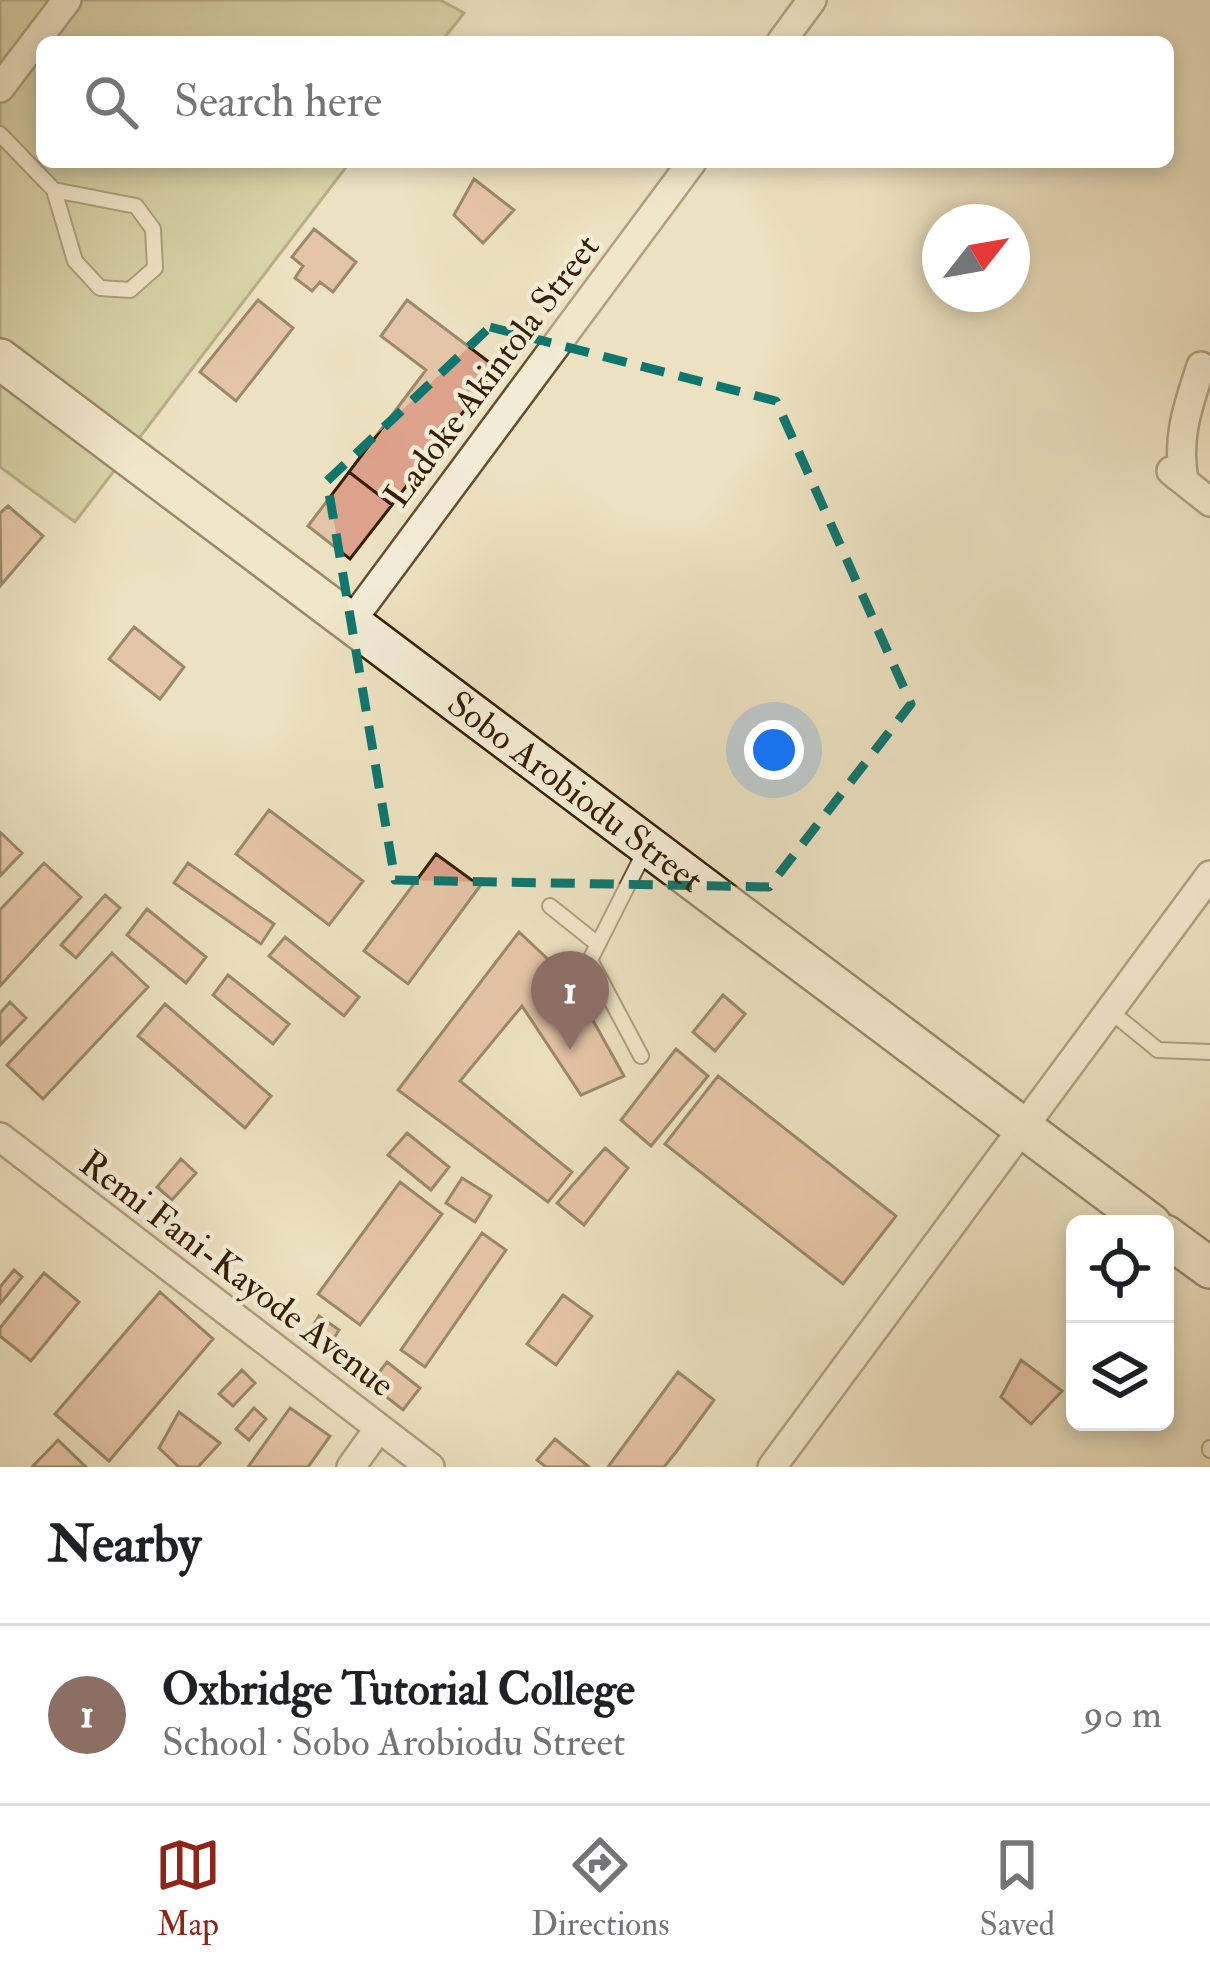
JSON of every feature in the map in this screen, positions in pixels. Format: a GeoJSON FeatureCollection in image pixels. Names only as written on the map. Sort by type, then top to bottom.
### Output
{"type":"FeatureCollection","features":[{"type":"Feature","properties":{"kind":"street"},"geometry":{"type":"LineString","coordinates":[[40,36],[67,0]]}},
{"type":"Feature","properties":{"kind":"street"},"geometry":{"type":"LineString","coordinates":[[785,36],[812,0]]}},
{"type":"Feature","properties":{"kind":"street"},"geometry":{"type":"LineString","coordinates":[[0,88],[36,41]]}},
{"type":"Feature","properties":{"kind":"street","name":"Ladoke Akintola Street"},"geometry":{"type":"LineString","coordinates":[[350,622],[688,168]]}},
{"type":"Feature","properties":{"kind":"street","name":"Sobo Arobiodu Street"},"geometry":{"type":"LineString","coordinates":[[0,359],[1139,1215]]}},
{"type":"Feature","properties":{"kind":"street"},"geometry":{"type":"LineString","coordinates":[[1202,366],[1182,424],[1176,475],[1210,502]]}},
{"type":"Feature","properties":{"kind":"street"},"geometry":{"type":"LineString","coordinates":[[772,1467],[1210,875]]}},
{"type":"Feature","properties":{"kind":"street","name":"Remi Fani-Kayode Avenue"},"geometry":{"type":"LineString","coordinates":[[0,1137],[430,1467]]}},
{"type":"Feature","properties":{"kind":"street"},"geometry":{"type":"LineString","coordinates":[[1174,1242],[1210,1268]]}},
{"type":"Feature","properties":{"kind":"street"},"geometry":{"type":"LineString","coordinates":[[351,1467],[379,1428]]}},
{"type":"Feature","properties":{"kind":"lane"},"geometry":{"type":"LineString","coordinates":[[0,134],[54,190],[75,261],[100,288],[130,290],[155,268],[153,229],[136,206],[54,190]]}},
{"type":"Feature","properties":{"kind":"lane"},"geometry":{"type":"LineString","coordinates":[[641,1056],[590,960],[647,846]]}},
{"type":"Feature","properties":{"kind":"lane"},"geometry":{"type":"LineString","coordinates":[[550,906],[596,942]]}},
{"type":"Feature","properties":{"kind":"lane"},"geometry":{"type":"LineString","coordinates":[[1109,1010],[1158,1050],[1210,1052]]}},
{"type":"Feature","properties":{"kind":"highlighted area"},"geometry":{"type":"Polygon","coordinates":[[[490,327],[776,401],[911,704],[769,887],[395,880],[327,481],[490,327]]]}},
{"type":"Feature","properties":{"kind":"green space"},"geometry":{"type":"Polygon","coordinates":[[[0,0],[440,0],[464,13],[446,36],[36,36],[36,168],[345,168],[75,522],[0,467],[0,0]]]}},
{"type":"Feature","properties":{"kind":"building"},"geometry":{"type":"Polygon","coordinates":[[[474,179],[514,210],[483,243],[454,215],[474,179]]]}},
{"type":"Feature","properties":{"kind":"building"},"geometry":{"type":"Polygon","coordinates":[[[314,229],[356,262],[333,292],[320,282],[312,291],[295,278],[303,266],[292,257],[314,229]]]}},
{"type":"Feature","properties":{"kind":"building"},"geometry":{"type":"Polygon","coordinates":[[[258,300],[293,328],[236,401],[200,372],[258,300]]]}},
{"type":"Feature","properties":{"kind":"building"},"geometry":{"type":"Polygon","coordinates":[[[407,300],[497,368],[392,505],[349,472],[426,370],[381,336],[407,300]]]}},
{"type":"Feature","properties":{"kind":"building"},"geometry":{"type":"Polygon","coordinates":[[[349,472],[392,505],[350,559],[308,526],[349,472]]]}},
{"type":"Feature","properties":{"kind":"building"},"geometry":{"type":"Polygon","coordinates":[[[8,506],[43,536],[1,585],[0,513],[8,506]]]}},
{"type":"Feature","properties":{"kind":"building"},"geometry":{"type":"Polygon","coordinates":[[[134,627],[184,667],[160,699],[109,659],[134,627]]]}},
{"type":"Feature","properties":{"kind":"building"},"geometry":{"type":"Polygon","coordinates":[[[269,810],[363,881],[329,925],[236,854],[269,810]]]}},
{"type":"Feature","properties":{"kind":"building"},"geometry":{"type":"Polygon","coordinates":[[[0,832],[22,853],[0,876],[0,832]]]}},
{"type":"Feature","properties":{"kind":"building"},"geometry":{"type":"Polygon","coordinates":[[[436,854],[480,886],[408,984],[364,951],[436,854]]]}},
{"type":"Feature","properties":{"kind":"building"},"geometry":{"type":"Polygon","coordinates":[[[44,863],[81,897],[0,986],[0,910],[44,863]]]}},
{"type":"Feature","properties":{"kind":"building"},"geometry":{"type":"Polygon","coordinates":[[[188,863],[274,924],[261,944],[174,883],[188,863]]]}},
{"type":"Feature","properties":{"kind":"building"},"geometry":{"type":"Polygon","coordinates":[[[105,895],[120,908],[76,958],[61,945],[105,895]]]}},
{"type":"Feature","properties":{"kind":"building"},"geometry":{"type":"Polygon","coordinates":[[[147,909],[206,957],[186,983],[127,935],[147,909]]]}},
{"type":"Feature","properties":{"kind":"building"},"geometry":{"type":"Polygon","coordinates":[[[519,932],[571,981],[624,1076],[581,1095],[522,1006],[460,1081],[572,1172],[548,1202],[398,1090],[519,932]]]}},
{"type":"Feature","properties":{"kind":"building"},"geometry":{"type":"Polygon","coordinates":[[[285,937],[359,997],[344,1016],[269,956],[285,937]]]}},
{"type":"Feature","properties":{"kind":"building"},"geometry":{"type":"Polygon","coordinates":[[[112,953],[148,987],[43,1099],[7,1065],[112,953]]]}},
{"type":"Feature","properties":{"kind":"building"},"geometry":{"type":"Polygon","coordinates":[[[228,975],[289,1024],[273,1044],[213,995],[228,975]]]}},
{"type":"Feature","properties":{"kind":"building"},"geometry":{"type":"Polygon","coordinates":[[[723,995],[745,1014],[715,1051],[693,1032],[723,995]]]}},
{"type":"Feature","properties":{"kind":"building"},"geometry":{"type":"Polygon","coordinates":[[[10,1002],[26,1018],[0,1045],[0,1013],[10,1002]]]}},
{"type":"Feature","properties":{"kind":"building"},"geometry":{"type":"Polygon","coordinates":[[[165,1004],[271,1096],[245,1128],[138,1036],[165,1004]]]}},
{"type":"Feature","properties":{"kind":"building"},"geometry":{"type":"Polygon","coordinates":[[[676,1049],[708,1076],[651,1146],[621,1120],[676,1049]]]}},
{"type":"Feature","properties":{"kind":"building"},"geometry":{"type":"Polygon","coordinates":[[[718,1076],[896,1216],[843,1284],[665,1144],[718,1076]]]}},
{"type":"Feature","properties":{"kind":"building"},"geometry":{"type":"Polygon","coordinates":[[[407,1133],[449,1167],[431,1190],[388,1155],[407,1133]]]}},
{"type":"Feature","properties":{"kind":"building"},"geometry":{"type":"Polygon","coordinates":[[[605,1148],[628,1168],[584,1225],[557,1203],[605,1148]]]}},
{"type":"Feature","properties":{"kind":"building"},"geometry":{"type":"Polygon","coordinates":[[[181,1159],[196,1173],[172,1200],[157,1187],[181,1159]]]}},
{"type":"Feature","properties":{"kind":"building"},"geometry":{"type":"Polygon","coordinates":[[[462,1178],[491,1196],[475,1222],[446,1203],[462,1178]]]}},
{"type":"Feature","properties":{"kind":"building"},"geometry":{"type":"Polygon","coordinates":[[[400,1182],[442,1214],[360,1325],[318,1294],[400,1182]]]}},
{"type":"Feature","properties":{"kind":"building"},"geometry":{"type":"Polygon","coordinates":[[[482,1233],[506,1250],[425,1367],[401,1350],[482,1233]]]}},
{"type":"Feature","properties":{"kind":"building"},"geometry":{"type":"Polygon","coordinates":[[[14,1270],[22,1277],[0,1304],[0,1287],[14,1270]]]}},
{"type":"Feature","properties":{"kind":"building"},"geometry":{"type":"Polygon","coordinates":[[[44,1273],[79,1302],[31,1361],[0,1336],[0,1328],[44,1273]]]}},
{"type":"Feature","properties":{"kind":"building"},"geometry":{"type":"Polygon","coordinates":[[[160,1292],[213,1339],[109,1461],[55,1414],[160,1292]]]}},
{"type":"Feature","properties":{"kind":"building"},"geometry":{"type":"Polygon","coordinates":[[[563,1295],[592,1316],[556,1365],[527,1344],[563,1295]]]}},
{"type":"Feature","properties":{"kind":"building"},"geometry":{"type":"Polygon","coordinates":[[[319,1316],[339,1330],[326,1351],[306,1338],[319,1316]]]}},
{"type":"Feature","properties":{"kind":"building"},"geometry":{"type":"Polygon","coordinates":[[[1021,1360],[1062,1391],[1031,1424],[1001,1397],[1021,1360]]]}},
{"type":"Feature","properties":{"kind":"building"},"geometry":{"type":"Polygon","coordinates":[[[387,1362],[420,1388],[403,1410],[370,1384],[387,1362]]]}},
{"type":"Feature","properties":{"kind":"building"},"geometry":{"type":"Polygon","coordinates":[[[242,1370],[255,1383],[233,1406],[219,1394],[242,1370]]]}},
{"type":"Feature","properties":{"kind":"building"},"geometry":{"type":"Polygon","coordinates":[[[678,1372],[714,1400],[676,1452],[664,1467],[608,1467],[678,1372]]]}},
{"type":"Feature","properties":{"kind":"building"},"geometry":{"type":"Polygon","coordinates":[[[254,1408],[266,1419],[249,1440],[236,1429],[254,1408]]]}},
{"type":"Feature","properties":{"kind":"building"},"geometry":{"type":"Polygon","coordinates":[[[290,1408],[330,1436],[308,1467],[248,1467],[290,1408]]]}},
{"type":"Feature","properties":{"kind":"building"},"geometry":{"type":"Polygon","coordinates":[[[179,1412],[220,1443],[198,1467],[179,1467],[159,1448],[179,1412]]]}},
{"type":"Feature","properties":{"kind":"building"},"geometry":{"type":"Polygon","coordinates":[[[555,1439],[589,1467],[546,1467],[537,1460],[555,1439]]]}},
{"type":"Feature","properties":{"kind":"building"},"geometry":{"type":"Polygon","coordinates":[[[58,1440],[86,1467],[32,1467],[58,1440]]]}},
{"type":"Feature","properties":{"kind":"place","name":"Oxbridge Tutorial College"},"geometry":{"type":"Point","coordinates":[570,1050]}}]}
